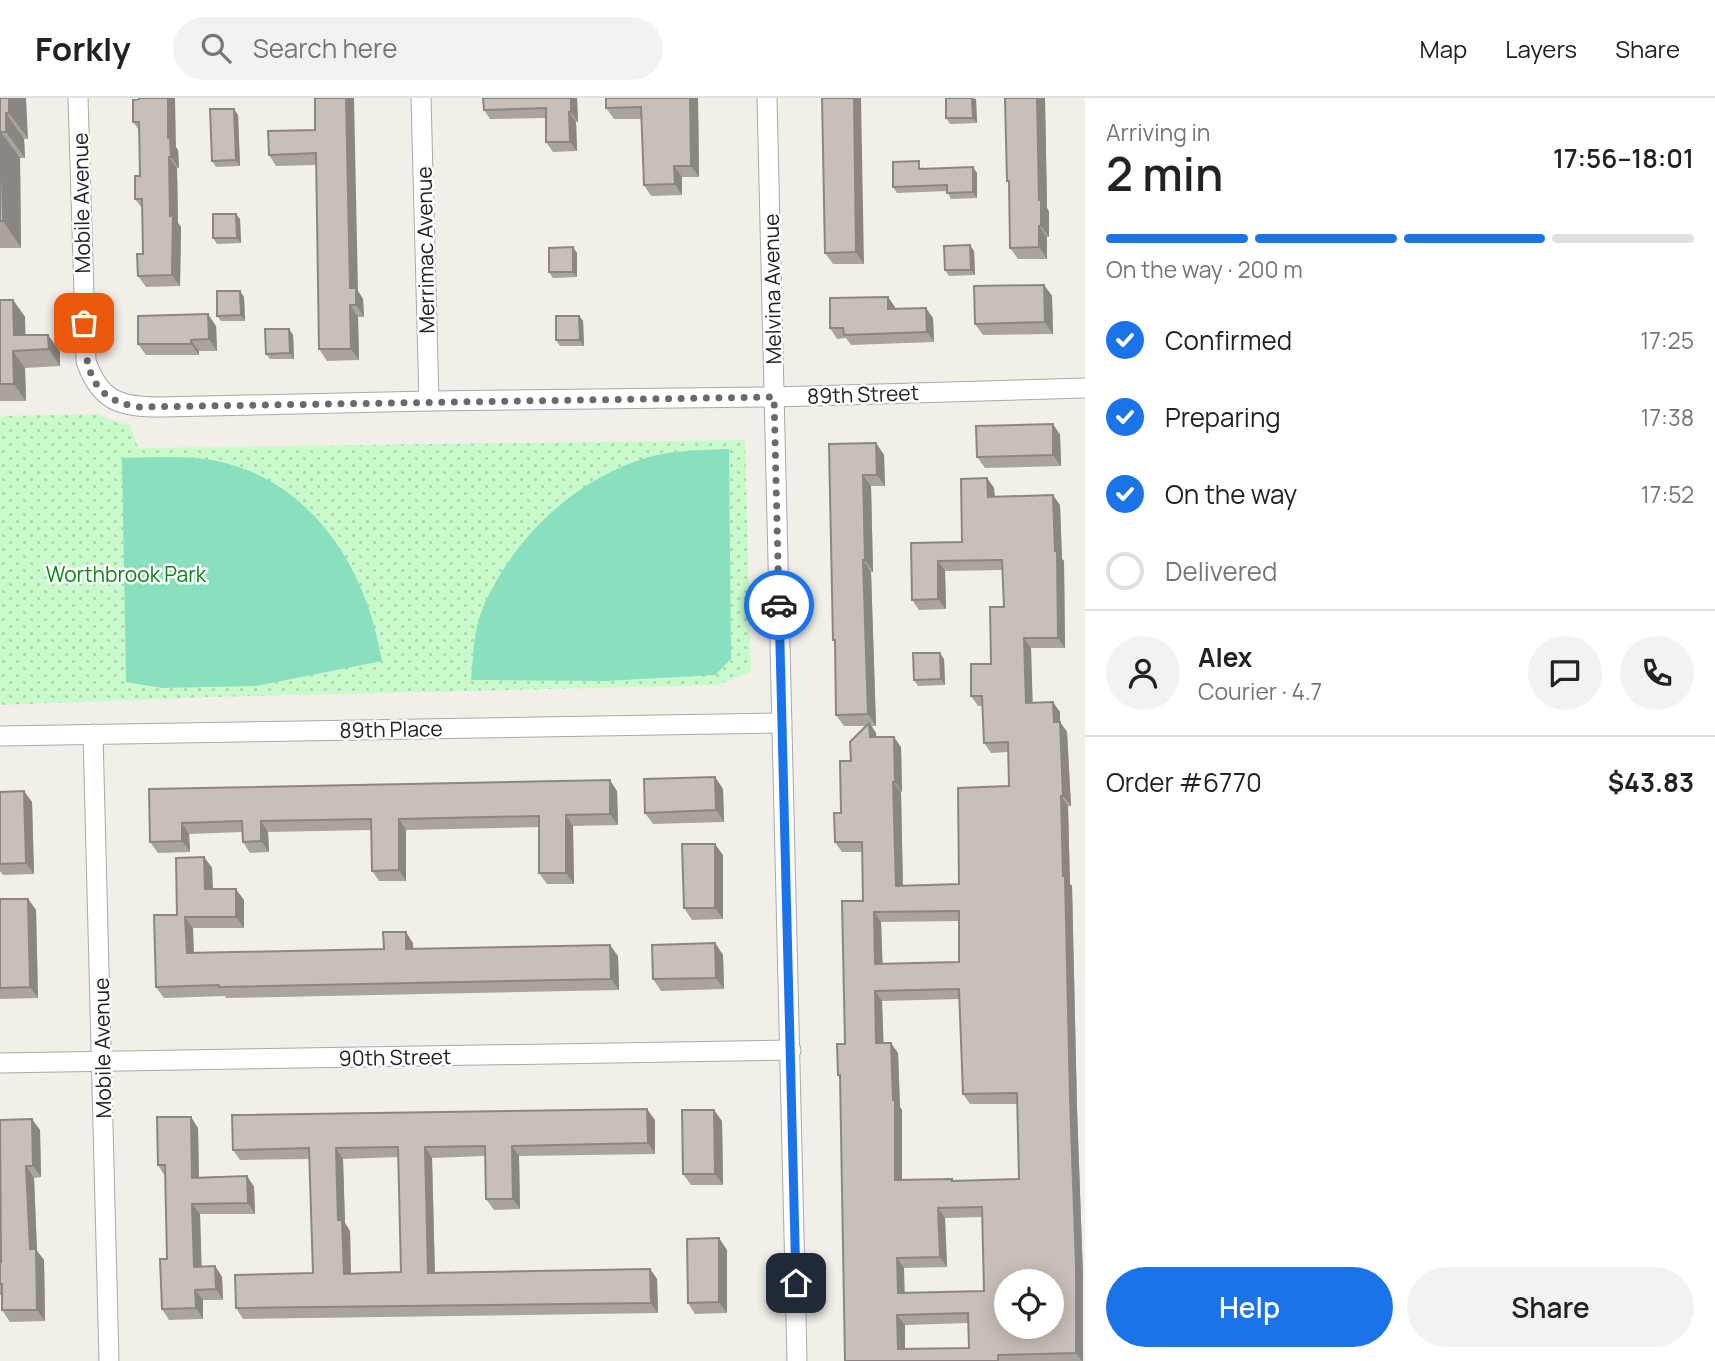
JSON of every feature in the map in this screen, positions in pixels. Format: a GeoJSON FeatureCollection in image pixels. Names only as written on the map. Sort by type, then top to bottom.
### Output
{"type":"FeatureCollection","features":[{"type":"Feature","properties":{"kind":"street","name":"Mobile Avenue"},"geometry":{"type":"LineString","coordinates":[[78,98],[85,348],[91,374],[100,388]]}},
{"type":"Feature","properties":{"kind":"street","name":"Merrimac Avenue"},"geometry":{"type":"LineString","coordinates":[[421,98],[429,401]]}},
{"type":"Feature","properties":{"kind":"street","name":"Melvina Avenue"},"geometry":{"type":"LineString","coordinates":[[767,98],[797,1361]]}},
{"type":"Feature","properties":{"kind":"street","name":"89th Street"},"geometry":{"type":"LineString","coordinates":[[100,388],[111,399],[124,405],[139,407],[774,397],[1085,388]]}},
{"type":"Feature","properties":{"kind":"street","name":"89th Place"},"geometry":{"type":"LineString","coordinates":[[0,736],[782,723]]}},
{"type":"Feature","properties":{"kind":"street","name":"Mobile Avenue"},"geometry":{"type":"LineString","coordinates":[[93,734],[109,1361]]}},
{"type":"Feature","properties":{"kind":"street","name":"90th Street"},"geometry":{"type":"LineString","coordinates":[[0,1063],[791,1050]]}},
{"type":"Feature","properties":{"kind":"green space","name":"Worthbrook Park"},"geometry":{"type":"Polygon","coordinates":[[[99,414],[130,425],[138,448],[745,440],[751,672],[717,685],[0,705],[0,416],[99,414]]]}},
{"type":"Feature","properties":{"kind":"green space"},"geometry":{"type":"Polygon","coordinates":[[[729,449],[731,659],[715,675],[605,681],[471,680],[480,614],[498,578],[527,538],[562,503],[603,476],[649,457],[729,449]]]}},
{"type":"Feature","properties":{"kind":"green space"},"geometry":{"type":"Polygon","coordinates":[[[122,458],[205,459],[240,467],[265,478],[309,511],[327,531],[356,578],[372,618],[382,661],[256,686],[162,688],[126,682],[122,458]]]}},
{"type":"Feature","properties":{"kind":"building"},"geometry":{"type":"Polygon","coordinates":[[[0,98],[9,98],[6,132],[1,132],[3,221],[0,221],[0,98]]]}},
{"type":"Feature","properties":{"kind":"building"},"geometry":{"type":"Polygon","coordinates":[[[168,98],[170,216],[173,215],[172,275],[138,276],[137,254],[143,254],[142,199],[135,199],[135,176],[140,176],[139,122],[133,122],[133,100],[168,98]]]}},
{"type":"Feature","properties":{"kind":"building"},"geometry":{"type":"Polygon","coordinates":[[[315,98],[346,98],[350,288],[356,288],[356,305],[350,305],[351,349],[319,349],[316,153],[269,155],[268,131],[315,130],[315,98]]]}},
{"type":"Feature","properties":{"kind":"building"},"geometry":{"type":"Polygon","coordinates":[[[483,98],[571,98],[570,142],[546,142],[546,108],[484,110],[483,98]]]}},
{"type":"Feature","properties":{"kind":"building"},"geometry":{"type":"Polygon","coordinates":[[[606,98],[690,98],[691,166],[674,166],[675,184],[644,185],[641,107],[606,108],[606,98]]]}},
{"type":"Feature","properties":{"kind":"building"},"geometry":{"type":"Polygon","coordinates":[[[822,98],[854,98],[856,252],[825,253],[822,98]]]}},
{"type":"Feature","properties":{"kind":"building"},"geometry":{"type":"Polygon","coordinates":[[[946,98],[972,98],[973,118],[946,118],[946,98]]]}},
{"type":"Feature","properties":{"kind":"building"},"geometry":{"type":"Polygon","coordinates":[[[1005,98],[1037,98],[1041,200],[1039,247],[1010,248],[1005,98]]]}},
{"type":"Feature","properties":{"kind":"building"},"geometry":{"type":"Polygon","coordinates":[[[210,109],[234,109],[236,160],[212,161],[210,109]]]}},
{"type":"Feature","properties":{"kind":"building"},"geometry":{"type":"Polygon","coordinates":[[[919,161],[919,169],[973,167],[973,192],[947,193],[947,185],[893,187],[893,162],[919,161]]]}},
{"type":"Feature","properties":{"kind":"building"},"geometry":{"type":"Polygon","coordinates":[[[213,214],[236,214],[237,238],[213,238],[213,214]]]}},
{"type":"Feature","properties":{"kind":"building"},"geometry":{"type":"Polygon","coordinates":[[[970,245],[971,270],[945,270],[944,246],[970,245]]]}},
{"type":"Feature","properties":{"kind":"building"},"geometry":{"type":"Polygon","coordinates":[[[573,247],[573,272],[549,272],[549,248],[573,247]]]}},
{"type":"Feature","properties":{"kind":"building"},"geometry":{"type":"Polygon","coordinates":[[[1044,285],[1045,322],[975,324],[974,286],[1044,285]]]}},
{"type":"Feature","properties":{"kind":"building"},"geometry":{"type":"Polygon","coordinates":[[[217,291],[240,291],[241,315],[217,316],[217,291]]]}},
{"type":"Feature","properties":{"kind":"building"},"geometry":{"type":"Polygon","coordinates":[[[888,297],[888,309],[926,308],[927,332],[844,335],[843,328],[830,328],[830,298],[888,297]]]}},
{"type":"Feature","properties":{"kind":"building"},"geometry":{"type":"Polygon","coordinates":[[[0,300],[13,300],[14,335],[48,335],[49,349],[13,351],[14,384],[0,384],[0,300]]]}},
{"type":"Feature","properties":{"kind":"building"},"geometry":{"type":"Polygon","coordinates":[[[208,314],[209,339],[191,340],[191,344],[138,344],[138,316],[208,314]]]}},
{"type":"Feature","properties":{"kind":"building"},"geometry":{"type":"Polygon","coordinates":[[[556,316],[579,316],[580,340],[556,340],[556,316]]]}},
{"type":"Feature","properties":{"kind":"building"},"geometry":{"type":"Polygon","coordinates":[[[265,329],[289,329],[290,353],[266,354],[265,329]]]}},
{"type":"Feature","properties":{"kind":"building"},"geometry":{"type":"Polygon","coordinates":[[[1053,424],[1053,455],[977,457],[976,426],[1053,424]]]}},
{"type":"Feature","properties":{"kind":"building"},"geometry":{"type":"Polygon","coordinates":[[[876,443],[877,475],[863,475],[868,714],[836,715],[829,444],[876,443]]]}},
{"type":"Feature","properties":{"kind":"building"},"geometry":{"type":"Polygon","coordinates":[[[987,478],[988,497],[1053,495],[1058,638],[1024,638],[1026,703],[1053,702],[1054,722],[1060,722],[1076,1266],[1076,1353],[998,1355],[998,1361],[845,1361],[840,1075],[837,1044],[845,1044],[842,901],[863,901],[862,842],[835,842],[834,813],[841,813],[840,761],[851,761],[850,742],[869,723],[870,737],[894,737],[896,886],[959,884],[958,788],[1009,786],[1008,742],[984,743],[982,696],[971,696],[971,664],[991,664],[990,607],[1004,607],[1002,560],[938,561],[938,599],[912,600],[911,543],[962,542],[961,479],[987,478]],[[959,911],[874,912],[875,964],[959,962],[959,911]],[[959,989],[875,991],[876,1043],[891,1043],[895,1100],[895,1180],[1019,1179],[1017,1093],[963,1094],[959,989]],[[982,1207],[938,1208],[940,1257],[897,1258],[898,1293],[984,1291],[982,1207]],[[968,1313],[897,1315],[898,1349],[969,1348],[968,1313]]]}},
{"type":"Feature","properties":{"kind":"building"},"geometry":{"type":"Polygon","coordinates":[[[913,653],[940,653],[941,679],[914,680],[913,653]]]}},
{"type":"Feature","properties":{"kind":"building"},"geometry":{"type":"Polygon","coordinates":[[[715,777],[716,810],[645,813],[644,779],[715,777]]]}},
{"type":"Feature","properties":{"kind":"building"},"geometry":{"type":"Polygon","coordinates":[[[610,780],[610,814],[566,815],[566,873],[539,873],[539,816],[399,819],[399,870],[372,871],[371,819],[261,821],[261,841],[243,842],[242,821],[182,823],[182,841],[150,842],[149,789],[610,780]]]}},
{"type":"Feature","properties":{"kind":"building"},"geometry":{"type":"Polygon","coordinates":[[[24,791],[26,863],[0,864],[0,792],[24,791]]]}},
{"type":"Feature","properties":{"kind":"building"},"geometry":{"type":"Polygon","coordinates":[[[682,844],[715,844],[715,908],[684,908],[682,844]]]}},
{"type":"Feature","properties":{"kind":"building"},"geometry":{"type":"Polygon","coordinates":[[[204,857],[205,889],[236,889],[236,917],[185,917],[187,953],[384,949],[383,932],[406,932],[406,949],[610,945],[611,979],[156,987],[154,915],[177,915],[176,858],[204,857]]]}},
{"type":"Feature","properties":{"kind":"building"},"geometry":{"type":"Polygon","coordinates":[[[0,899],[28,899],[30,987],[0,988],[0,899]]]}},
{"type":"Feature","properties":{"kind":"building"},"geometry":{"type":"Polygon","coordinates":[[[715,943],[716,978],[653,979],[652,945],[715,943]]]}},
{"type":"Feature","properties":{"kind":"building"},"geometry":{"type":"Polygon","coordinates":[[[647,1109],[648,1143],[512,1146],[513,1199],[486,1199],[485,1146],[425,1147],[428,1273],[650,1269],[651,1303],[236,1308],[235,1275],[313,1273],[309,1148],[233,1150],[232,1115],[647,1109]],[[398,1147],[336,1148],[338,1220],[342,1220],[344,1274],[401,1272],[398,1147]]]}},
{"type":"Feature","properties":{"kind":"building"},"geometry":{"type":"Polygon","coordinates":[[[682,1110],[714,1110],[715,1174],[683,1174],[682,1110]]]}},
{"type":"Feature","properties":{"kind":"building"},"geometry":{"type":"Polygon","coordinates":[[[157,1117],[191,1117],[192,1178],[247,1176],[248,1203],[192,1204],[194,1267],[215,1266],[216,1289],[195,1290],[196,1308],[162,1309],[160,1259],[167,1259],[165,1165],[158,1165],[157,1117]]]}},
{"type":"Feature","properties":{"kind":"building"},"geometry":{"type":"Polygon","coordinates":[[[32,1119],[33,1166],[26,1166],[30,1249],[36,1249],[37,1310],[2,1310],[0,1120],[32,1119]]]}},
{"type":"Feature","properties":{"kind":"building"},"geometry":{"type":"Polygon","coordinates":[[[719,1238],[719,1302],[688,1303],[687,1239],[719,1238]]]}},
{"type":"Feature","properties":{"kind":"way so far"},"geometry":{"type":"LineString","coordinates":[[84,323],[86,360],[100,388],[111,399],[124,405],[139,407],[774,397],[779,605]]}},
{"type":"Feature","properties":{"kind":"route"},"geometry":{"type":"LineString","coordinates":[[779,605],[796,1283]]}}]}
